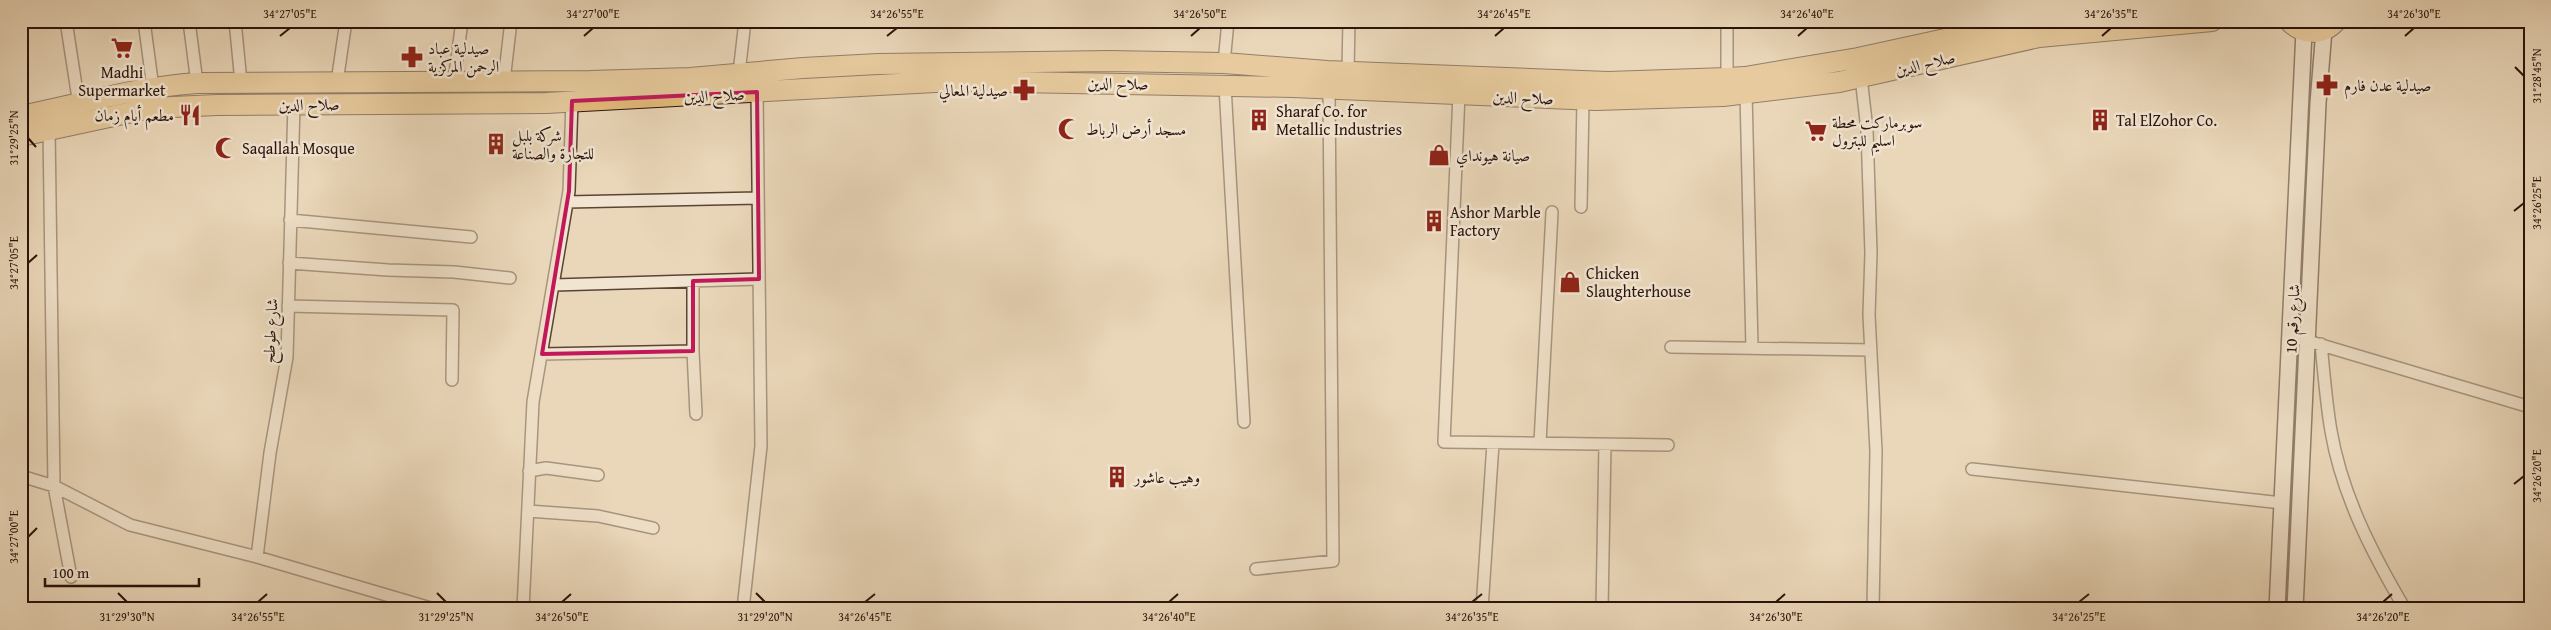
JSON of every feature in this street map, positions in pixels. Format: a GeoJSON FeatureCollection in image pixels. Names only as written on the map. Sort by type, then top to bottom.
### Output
{"type":"FeatureCollection","features":[{"type":"Feature","properties":{"kind":"highway","name":"صلاح الدين"},"geometry":{"type":"LineString","coordinates":[[21,116],[153,88],[197,83],[690,78],[803,68],[943,62],[1224,63],[1348,71],[1608,82],[1745,78],[1858,58],[2028,21]]}},
{"type":"Feature","properties":{"kind":"highway","name":"صلاح الدين"},"geometry":{"type":"LineString","coordinates":[[21,136],[151,108],[294,104],[572,101],[954,81],[1329,89],[1583,100],[1746,93],[1839,82],[2039,37],[2212,21]]}},
{"type":"Feature","properties":{"kind":"highway"},"geometry":{"type":"LineString","coordinates":[[2296,26],[2330,26]]}},
{"type":"Feature","properties":{"kind":"main road","name":"شارع رقم 10"},"geometry":{"type":"LineString","coordinates":[[2277,609],[2291,336],[2296,26]]}},
{"type":"Feature","properties":{"kind":"main road","name":"شارع رقم 10"},"geometry":{"type":"LineString","coordinates":[[2295,609],[2315,342],[2318,103],[2330,26]]}},
{"type":"Feature","properties":{"kind":"street"},"geometry":{"type":"LineString","coordinates":[[66,21],[79,105]]}},
{"type":"Feature","properties":{"kind":"street"},"geometry":{"type":"LineString","coordinates":[[144,21],[153,88]]}},
{"type":"Feature","properties":{"kind":"street"},"geometry":{"type":"LineString","coordinates":[[189,21],[197,83]]}},
{"type":"Feature","properties":{"kind":"street"},"geometry":{"type":"LineString","coordinates":[[235,21],[241,82]]}},
{"type":"Feature","properties":{"kind":"street"},"geometry":{"type":"LineString","coordinates":[[337,82],[346,21]]}},
{"type":"Feature","properties":{"kind":"street"},"geometry":{"type":"LineString","coordinates":[[454,81],[462,21]]}},
{"type":"Feature","properties":{"kind":"street"},"geometry":{"type":"LineString","coordinates":[[504,81],[511,21]]}},
{"type":"Feature","properties":{"kind":"street"},"geometry":{"type":"LineString","coordinates":[[739,73],[745,21]]}},
{"type":"Feature","properties":{"kind":"street"},"geometry":{"type":"LineString","coordinates":[[1224,63],[1228,21]]}},
{"type":"Feature","properties":{"kind":"street"},"geometry":{"type":"LineString","coordinates":[[1348,71],[1349,21]]}},
{"type":"Feature","properties":{"kind":"street"},"geometry":{"type":"LineString","coordinates":[[1727,21],[1727,78]]}},
{"type":"Feature","properties":{"kind":"street"},"geometry":{"type":"LineString","coordinates":[[1861,77],[1868,130],[1871,350],[1876,451],[1873,609]]}},
{"type":"Feature","properties":{"kind":"street"},"geometry":{"type":"LineString","coordinates":[[1225,86],[1244,422]]}},
{"type":"Feature","properties":{"kind":"street"},"geometry":{"type":"LineString","coordinates":[[1256,569],[1333,561],[1329,89]]}},
{"type":"Feature","properties":{"kind":"street"},"geometry":{"type":"LineString","coordinates":[[743,609],[761,446],[757,92]]}},
{"type":"Feature","properties":{"kind":"street"},"geometry":{"type":"LineString","coordinates":[[1746,93],[1752,348]]}},
{"type":"Feature","properties":{"kind":"street"},"geometry":{"type":"LineString","coordinates":[[1459,94],[1444,442],[1668,445]]}},
{"type":"Feature","properties":{"kind":"street"},"geometry":{"type":"LineString","coordinates":[[1581,207],[1583,100]]}},
{"type":"Feature","properties":{"kind":"street"},"geometry":{"type":"LineString","coordinates":[[523,609],[533,402],[567,202],[572,101]]}},
{"type":"Feature","properties":{"kind":"street","name":"شارع طوطح"},"geometry":{"type":"LineString","coordinates":[[257,557],[270,453],[287,357],[294,104]]}},
{"type":"Feature","properties":{"kind":"street"},"geometry":{"type":"LineString","coordinates":[[49,129],[54,486],[71,577]]}},
{"type":"Feature","properties":{"kind":"street"},"geometry":{"type":"LineString","coordinates":[[567,202],[758,198]]}},
{"type":"Feature","properties":{"kind":"street"},"geometry":{"type":"LineString","coordinates":[[1540,443],[1552,212]]}},
{"type":"Feature","properties":{"kind":"street"},"geometry":{"type":"LineString","coordinates":[[290,220],[471,237]]}},
{"type":"Feature","properties":{"kind":"street"},"geometry":{"type":"LineString","coordinates":[[290,262],[388,270],[454,272],[510,278]]}},
{"type":"Feature","properties":{"kind":"street"},"geometry":{"type":"LineString","coordinates":[[554,285],[759,279]]}},
{"type":"Feature","properties":{"kind":"street"},"geometry":{"type":"LineString","coordinates":[[693,281],[693,351],[696,414]]}},
{"type":"Feature","properties":{"kind":"street"},"geometry":{"type":"LineString","coordinates":[[288,306],[453,310],[452,380]]}},
{"type":"Feature","properties":{"kind":"street"},"geometry":{"type":"LineString","coordinates":[[2291,336],[2518,406],[2530,407]]}},
{"type":"Feature","properties":{"kind":"street"},"geometry":{"type":"LineString","coordinates":[[2315,342],[2331,432],[2352,506],[2374,557],[2405,609]]}},
{"type":"Feature","properties":{"kind":"street"},"geometry":{"type":"LineString","coordinates":[[1671,347],[1871,350]]}},
{"type":"Feature","properties":{"kind":"street"},"geometry":{"type":"LineString","coordinates":[[542,354],[693,351]]}},
{"type":"Feature","properties":{"kind":"street"},"geometry":{"type":"LineString","coordinates":[[1482,609],[1493,442]]}},
{"type":"Feature","properties":{"kind":"street"},"geometry":{"type":"LineString","coordinates":[[1602,609],[1605,444]]}},
{"type":"Feature","properties":{"kind":"street"},"geometry":{"type":"LineString","coordinates":[[529,471],[546,468],[598,475]]}},
{"type":"Feature","properties":{"kind":"street"},"geometry":{"type":"LineString","coordinates":[[1972,469],[2282,503]]}},
{"type":"Feature","properties":{"kind":"street"},"geometry":{"type":"LineString","coordinates":[[21,476],[54,486],[130,525],[257,557],[434,609]]}},
{"type":"Feature","properties":{"kind":"street"},"geometry":{"type":"LineString","coordinates":[[528,511],[598,516],[654,528]]}},
{"type":"Feature","properties":{"kind":"highlighted area"},"geometry":{"type":"Polygon","coordinates":[[[757,92],[759,279],[693,281],[693,351],[542,354],[569,191],[572,101],[757,92]]]}},
{"type":"Feature","properties":{"kind":"place","name":"Madhi Supermarket"},"geometry":{"type":"Point","coordinates":[122,48]}},
{"type":"Feature","properties":{"kind":"place","name":"صيدلية عباد الرحمن المركزية"},"geometry":{"type":"Point","coordinates":[412,57]}},
{"type":"Feature","properties":{"kind":"place","name":"صيدلية عدن فارم"},"geometry":{"type":"Point","coordinates":[2327,85]}},
{"type":"Feature","properties":{"kind":"place","name":"صيدلية المعالي"},"geometry":{"type":"Point","coordinates":[1024,90]}},
{"type":"Feature","properties":{"kind":"place","name":"مطعم أيام زمان"},"geometry":{"type":"Point","coordinates":[190,115]}},
{"type":"Feature","properties":{"kind":"place","name":"Sharaf Co. for Metallic Industries"},"geometry":{"type":"Point","coordinates":[1259,120]}},
{"type":"Feature","properties":{"kind":"place","name":"Tal ElZohor Co."},"geometry":{"type":"Point","coordinates":[2100,120]}},
{"type":"Feature","properties":{"kind":"place","name":"مسجد أرض الرباط"},"geometry":{"type":"Point","coordinates":[1069,129]}},
{"type":"Feature","properties":{"kind":"place","name":"سوبرماركت محطة اسليم للبترول"},"geometry":{"type":"Point","coordinates":[1816,131]}},
{"type":"Feature","properties":{"kind":"place","name":"شركة بلبل للتجارة والصناعة"},"geometry":{"type":"Point","coordinates":[496,144]}},
{"type":"Feature","properties":{"kind":"place","name":"Saqallah Mosque"},"geometry":{"type":"Point","coordinates":[226,148]}},
{"type":"Feature","properties":{"kind":"place","name":"صيانة هيونداي"},"geometry":{"type":"Point","coordinates":[1439,155]}},
{"type":"Feature","properties":{"kind":"place","name":"Ashor Marble Factory"},"geometry":{"type":"Point","coordinates":[1434,221]}},
{"type":"Feature","properties":{"kind":"place","name":"Chicken Slaughterhouse"},"geometry":{"type":"Point","coordinates":[1570,282]}},
{"type":"Feature","properties":{"kind":"place","name":"وهيب عاشور"},"geometry":{"type":"Point","coordinates":[1117,477]}}]}
